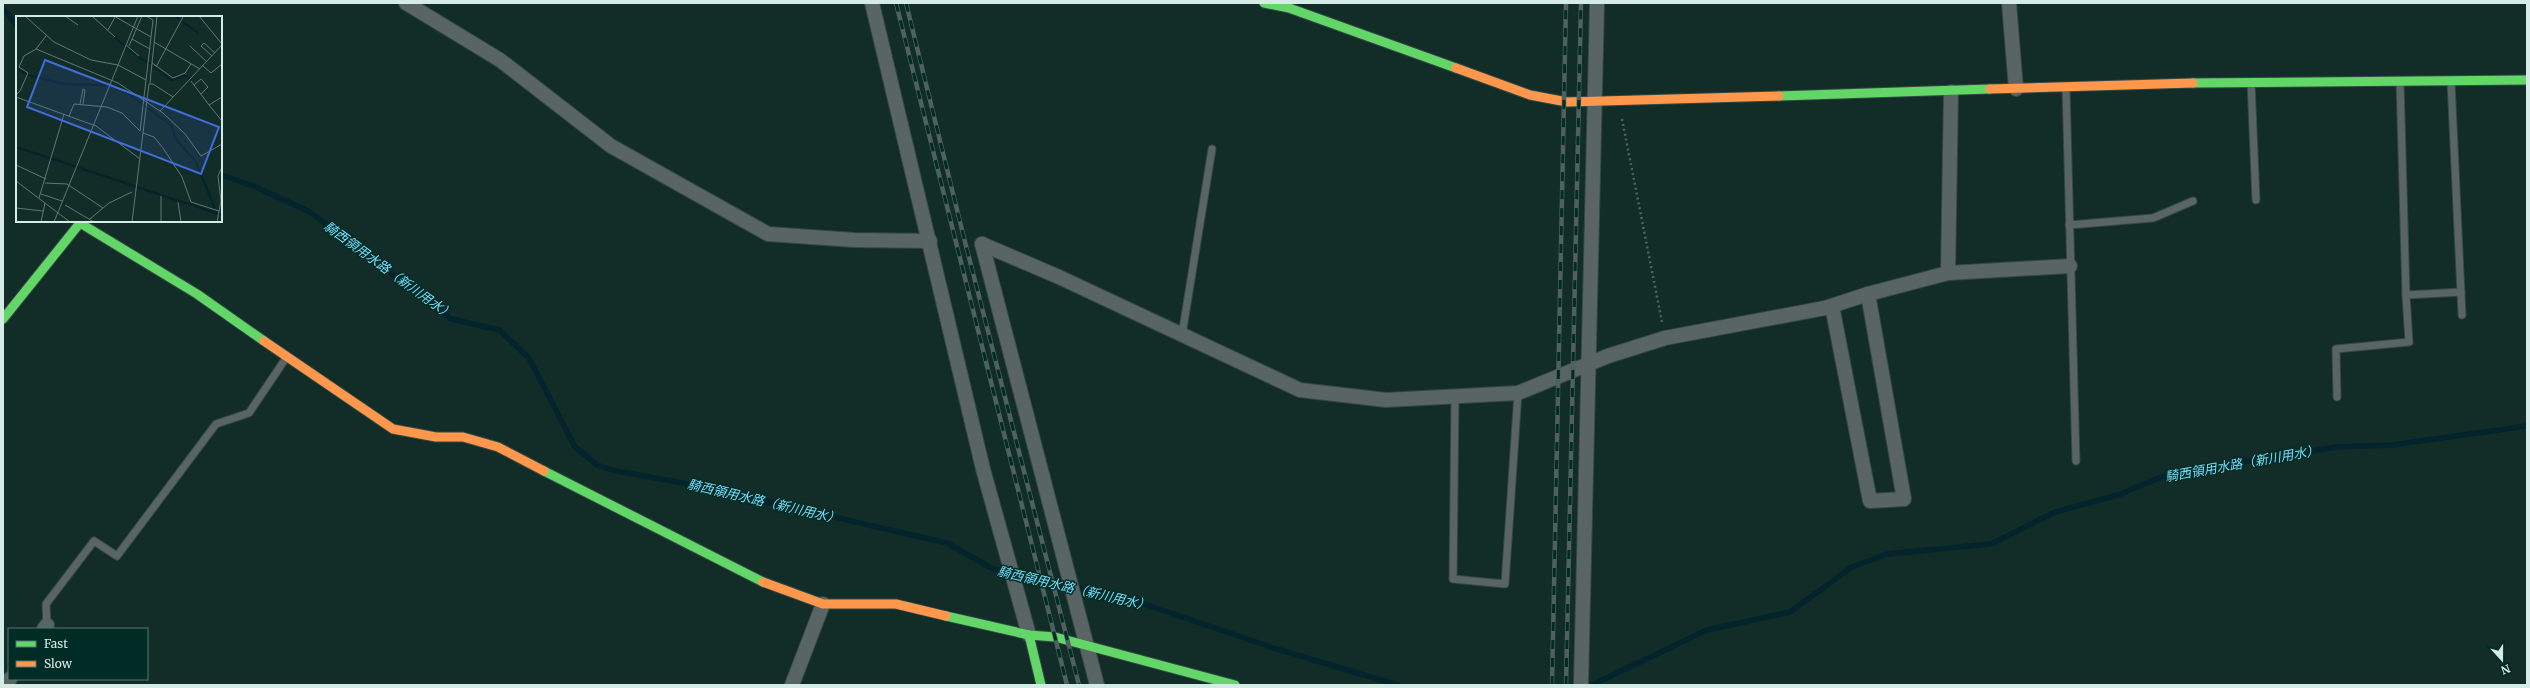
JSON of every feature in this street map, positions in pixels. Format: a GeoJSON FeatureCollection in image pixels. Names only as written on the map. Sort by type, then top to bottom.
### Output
{"type":"FeatureCollection","features":[{"type":"Feature","properties":{"kind":"street"},"geometry":{"type":"LineString","coordinates":[[406,3],[500,60],[611,146],[768,234],[854,240],[930,241]]}},
{"type":"Feature","properties":{"kind":"street"},"geometry":{"type":"LineString","coordinates":[[872,3],[930,241],[983,469],[1029,635],[1041,685]]}},
{"type":"Feature","properties":{"kind":"street"},"geometry":{"type":"LineString","coordinates":[[1264,3],[1289,8],[1530,95],[1567,102],[1595,99],[1951,92],[2251,81],[2400,80],[2450,82],[2527,80]]}},
{"type":"Feature","properties":{"kind":"street"},"geometry":{"type":"LineString","coordinates":[[1581,681],[1597,3]]}},
{"type":"Feature","properties":{"kind":"street"},"geometry":{"type":"LineString","coordinates":[[2009,3],[2016,89]]}},
{"type":"Feature","properties":{"kind":"street"},"geometry":{"type":"LineString","coordinates":[[1948,273],[1951,92]]}},
{"type":"Feature","properties":{"kind":"street"},"geometry":{"type":"LineString","coordinates":[[3,319],[80,223],[197,294],[358,407],[393,429],[436,437],[463,437],[498,447],[774,588],[823,604],[896,604],[1029,635],[1055,637],[1235,685]]}},
{"type":"Feature","properties":{"kind":"street"},"geometry":{"type":"LineString","coordinates":[[1098,685],[982,244],[1300,390],[1386,400],[1518,393],[1588,364],[1665,338],[1832,306],[1868,294],[1948,273],[2070,266]]}},
{"type":"Feature","properties":{"kind":"street"},"geometry":{"type":"LineString","coordinates":[[1832,306],[1870,501],[1904,499],[1868,294]]}},
{"type":"Feature","properties":{"kind":"street"},"geometry":{"type":"LineString","coordinates":[[792,685],[823,604]]}},
{"type":"Feature","properties":{"kind":"lane"},"geometry":{"type":"LineString","coordinates":[[2337,396],[2336,349],[2409,342],[2406,295],[2400,80]]}},
{"type":"Feature","properties":{"kind":"lane"},"geometry":{"type":"LineString","coordinates":[[2251,81],[2256,200]]}},
{"type":"Feature","properties":{"kind":"lane"},"geometry":{"type":"LineString","coordinates":[[2450,82],[2462,315]]}},
{"type":"Feature","properties":{"kind":"lane"},"geometry":{"type":"LineString","coordinates":[[2066,88],[2076,461]]}},
{"type":"Feature","properties":{"kind":"lane"},"geometry":{"type":"LineString","coordinates":[[1182,335],[1212,149]]}},
{"type":"Feature","properties":{"kind":"lane"},"geometry":{"type":"LineString","coordinates":[[2069,225],[2154,218],[2193,201]]}},
{"type":"Feature","properties":{"kind":"lane"},"geometry":{"type":"LineString","coordinates":[[2406,295],[2461,292]]}},
{"type":"Feature","properties":{"kind":"lane"},"geometry":{"type":"LineString","coordinates":[[46,627],[46,604],[94,541],[117,556],[216,424],[249,413],[287,356]]}},
{"type":"Feature","properties":{"kind":"lane"},"geometry":{"type":"LineString","coordinates":[[1455,396],[1453,579],[1505,584],[1518,393]]}},
{"type":"Feature","properties":{"kind":"path"},"geometry":{"type":"LineString","coordinates":[[1618,99],[1665,338]]}},
{"type":"Feature","properties":{"kind":"waterway","name":"騎西領用水路（新川用水）"},"geometry":{"type":"LineString","coordinates":[[3,8],[16,25]]}},
{"type":"Feature","properties":{"kind":"waterway","name":"騎西領用水路（新川用水）"},"geometry":{"type":"LineString","coordinates":[[222,175],[256,187],[310,212],[451,319],[499,330],[529,358],[575,447],[597,465],[612,470],[698,486],[947,543],[993,569],[1129,599],[1280,650],[1398,685]]}},
{"type":"Feature","properties":{"kind":"waterway","name":"騎西領用水路（新川用水）"},"geometry":{"type":"LineString","coordinates":[[1592,685],[1707,630],[1790,612],[1852,567],[1887,554],[1991,544],[2055,512],[2118,495],[2169,474],[2336,447],[2392,445],[2527,426]]}},
{"type":"Feature","properties":{"kind":"railway"},"geometry":{"type":"LineString","coordinates":[[896,3],[1067,685]]}},
{"type":"Feature","properties":{"kind":"railway"},"geometry":{"type":"LineString","coordinates":[[906,3],[964,238],[1079,685]]}},
{"type":"Feature","properties":{"kind":"railway"},"geometry":{"type":"LineString","coordinates":[[1552,685],[1566,3]]}},
{"type":"Feature","properties":{"kind":"railway"},"geometry":{"type":"LineString","coordinates":[[1566,685],[1581,3]]}},
{"type":"Feature","properties":{"kind":"traffic: fast"},"geometry":{"type":"LineString","coordinates":[[1264,3],[1289,8],[1456,68]]}},
{"type":"Feature","properties":{"kind":"traffic: fast"},"geometry":{"type":"LineString","coordinates":[[2193,83],[2527,80]]}},
{"type":"Feature","properties":{"kind":"traffic: fast"},"geometry":{"type":"LineString","coordinates":[[1779,96],[1990,89]]}},
{"type":"Feature","properties":{"kind":"traffic: fast"},"geometry":{"type":"LineString","coordinates":[[3,319],[80,223],[197,294],[264,341]]}},
{"type":"Feature","properties":{"kind":"traffic: fast"},"geometry":{"type":"LineString","coordinates":[[544,471],[763,582]]}},
{"type":"Feature","properties":{"kind":"traffic: fast"},"geometry":{"type":"LineString","coordinates":[[946,616],[1029,635],[1055,637],[1235,685]]}},
{"type":"Feature","properties":{"kind":"traffic: fast"},"geometry":{"type":"LineString","coordinates":[[1029,635],[1041,685]]}},
{"type":"Feature","properties":{"kind":"traffic: slow"},"geometry":{"type":"LineString","coordinates":[[1456,68],[1530,95],[1567,102],[1779,96]]}},
{"type":"Feature","properties":{"kind":"traffic: slow"},"geometry":{"type":"LineString","coordinates":[[1990,89],[2193,83]]}},
{"type":"Feature","properties":{"kind":"traffic: slow"},"geometry":{"type":"LineString","coordinates":[[264,341],[393,429],[436,437],[463,437],[498,447],[544,471]]}},
{"type":"Feature","properties":{"kind":"traffic: slow"},"geometry":{"type":"LineString","coordinates":[[763,582],[823,604],[896,604],[946,616]]}}]}
